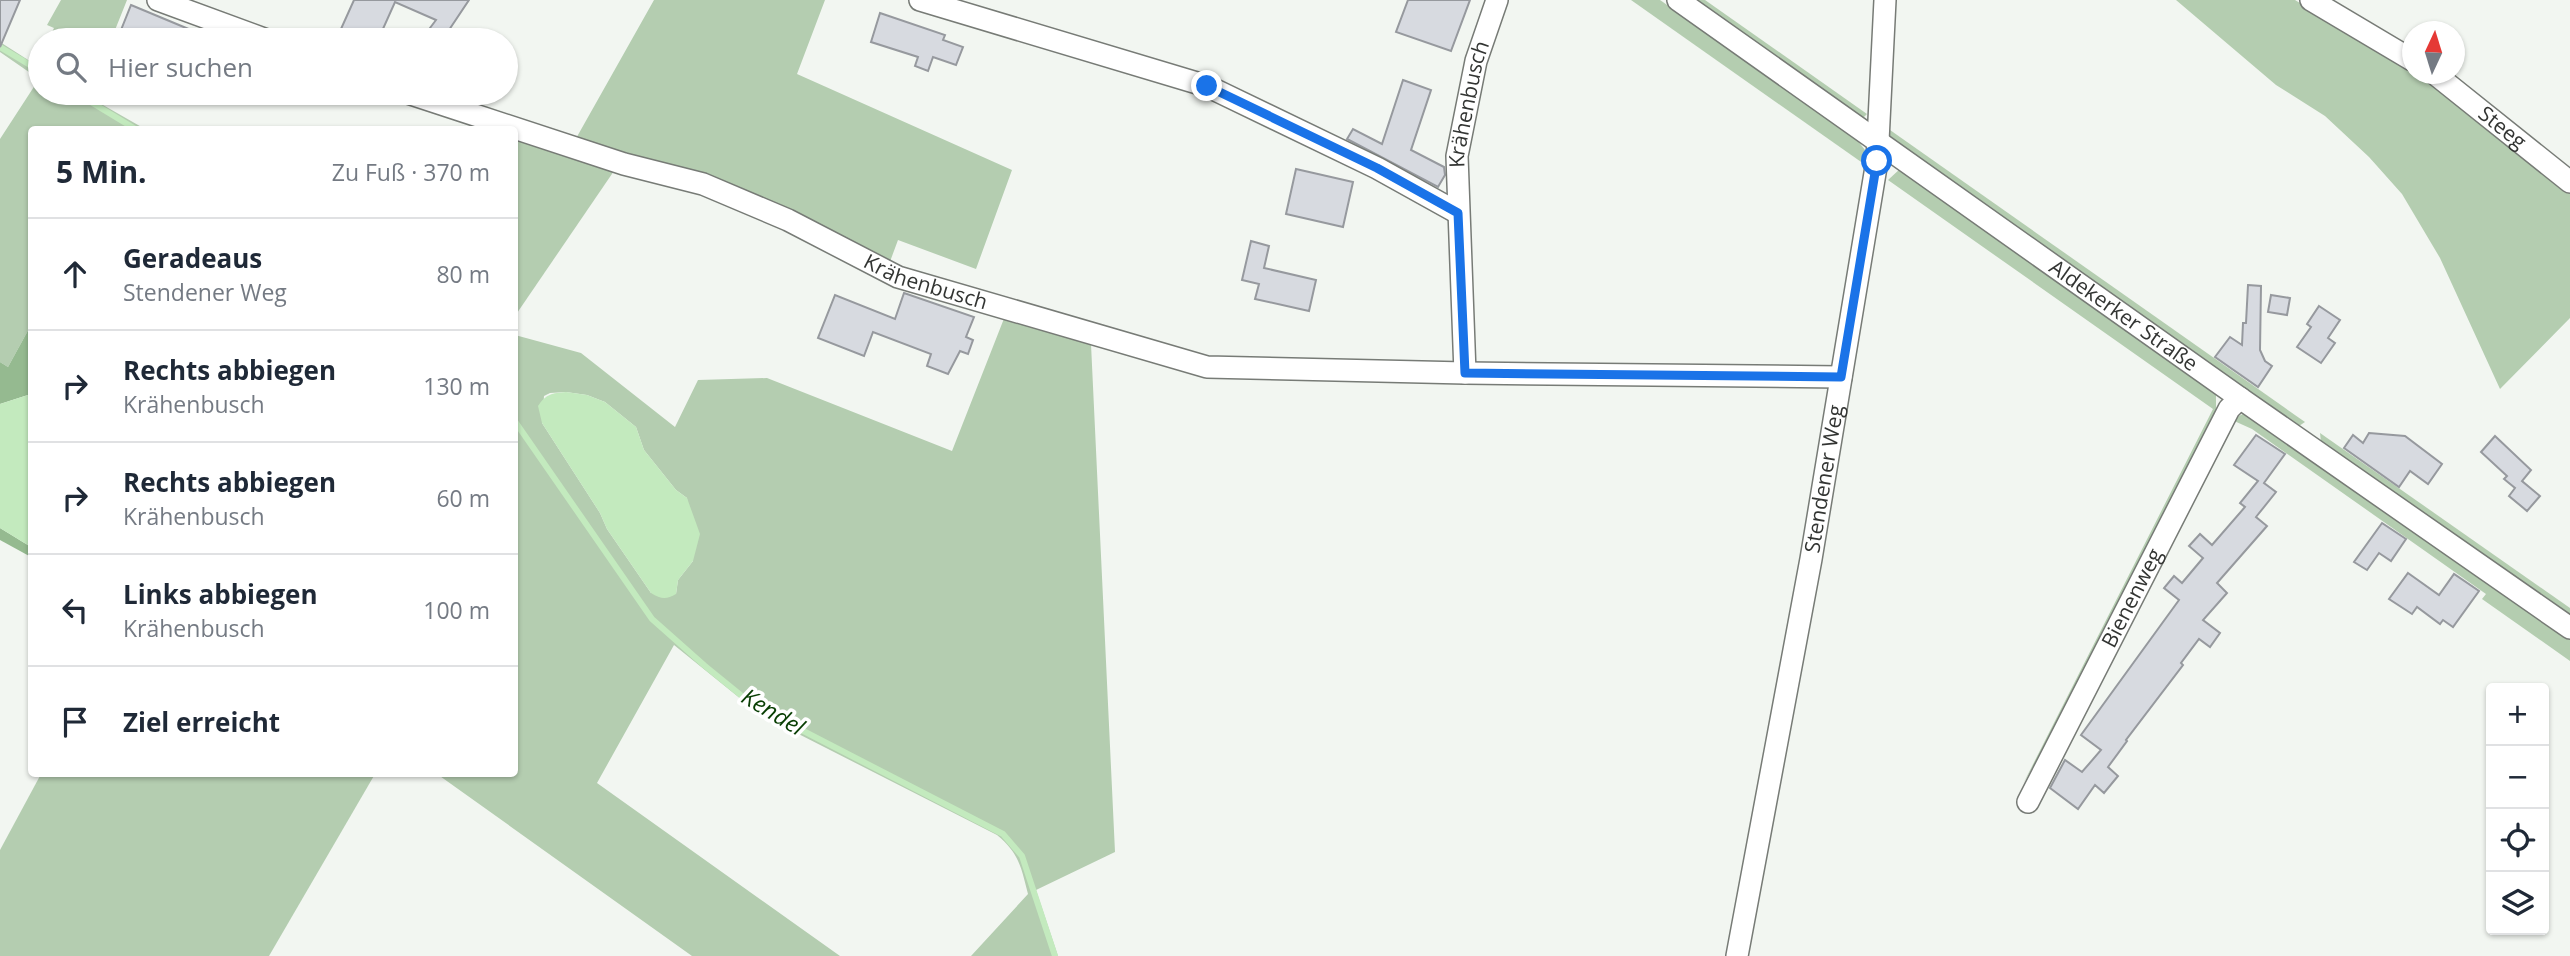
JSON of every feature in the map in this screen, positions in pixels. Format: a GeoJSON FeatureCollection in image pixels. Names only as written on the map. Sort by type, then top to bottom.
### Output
{"type":"FeatureCollection","features":[{"type":"Feature","properties":{"kind":"street"},"geometry":{"type":"LineString","coordinates":[[158,0],[234,28]]}},
{"type":"Feature","properties":{"kind":"street"},"geometry":{"type":"LineString","coordinates":[[920,0],[1207,86],[1377,168],[1458,213]]}},
{"type":"Feature","properties":{"kind":"street","name":"Krähenbusch"},"geometry":{"type":"LineString","coordinates":[[1465,373],[1457,156],[1476,61],[1497,0]]}},
{"type":"Feature","properties":{"kind":"street","name":"Aldekerker Straße"},"geometry":{"type":"LineString","coordinates":[[1678,0],[2570,628]]}},
{"type":"Feature","properties":{"kind":"street","name":"Stendener Weg"},"geometry":{"type":"LineString","coordinates":[[1737,956],[1811,559],[1879,142],[1885,0]]}},
{"type":"Feature","properties":{"kind":"street"},"geometry":{"type":"LineString","coordinates":[[2311,0],[2402,54]]}},
{"type":"Feature","properties":{"kind":"street","name":"Steeg"},"geometry":{"type":"LineString","coordinates":[[2448,84],[2570,182]]}},
{"type":"Feature","properties":{"kind":"street","name":"Krähenbusch"},"geometry":{"type":"LineString","coordinates":[[445,105],[508,126]]}},
{"type":"Feature","properties":{"kind":"street","name":"Krähenbusch"},"geometry":{"type":"LineString","coordinates":[[518,129],[624,164],[703,184],[788,220],[898,277],[1208,367],[1841,377]]}},
{"type":"Feature","properties":{"kind":"street","name":"Bienenweg"},"geometry":{"type":"LineString","coordinates":[[2028,802],[2229,409],[2240,398]]}},
{"type":"Feature","properties":{"kind":"shaded area"},"geometry":{"type":"Polygon","coordinates":[[[61,0],[127,0],[116,28],[54,28],[47,25],[61,0]]]}},
{"type":"Feature","properties":{"kind":"shaded area"},"geometry":{"type":"Polygon","coordinates":[[[654,0],[825,0],[797,74],[1012,170],[976,269],[898,240],[888,267],[574,142],[654,0]]]}},
{"type":"Feature","properties":{"kind":"shaded area"},"geometry":{"type":"Polygon","coordinates":[[[1631,0],[1660,0],[1854,136],[1865,150],[1864,164],[1631,0]]]}},
{"type":"Feature","properties":{"kind":"shaded area"},"geometry":{"type":"Polygon","coordinates":[[[1690,0],[1705,0],[1867,114],[1863,118],[1854,115],[1690,0]]]}},
{"type":"Feature","properties":{"kind":"shaded area"},"geometry":{"type":"Polygon","coordinates":[[[2176,0],[2295,0],[2402,66],[2402,84],[2431,84],[2441,90],[2570,194],[2570,318],[2500,389],[2440,258],[2402,194],[2369,157],[2325,116],[2276,85],[2176,0]]]}},
{"type":"Feature","properties":{"kind":"shaded area"},"geometry":{"type":"Polygon","coordinates":[[[0,42],[28,60],[28,71],[0,52],[0,42]]]}},
{"type":"Feature","properties":{"kind":"shaded area"},"geometry":{"type":"Polygon","coordinates":[[[28,96],[28,105],[103,105],[140,126],[28,126],[28,330],[8,367],[0,362],[0,139],[28,96]]]}},
{"type":"Feature","properties":{"kind":"shaded area"},"geometry":{"type":"Polygon","coordinates":[[[1890,130],[2305,422],[2299,426],[1890,140],[1890,130]]]}},
{"type":"Feature","properties":{"kind":"shaded area"},"geometry":{"type":"Polygon","coordinates":[[[518,137],[616,168],[518,312],[518,137]]]}},
{"type":"Feature","properties":{"kind":"shaded area"},"geometry":{"type":"Polygon","coordinates":[[[1901,168],[2216,390],[2216,412],[2110,633],[2023,784],[2213,409],[1888,180],[1901,168]]]}},
{"type":"Feature","properties":{"kind":"shaded area"},"geometry":{"type":"Polygon","coordinates":[[[1005,316],[1091,344],[1115,852],[1036,890],[1058,956],[971,956],[1028,894],[1015,854],[997,835],[775,722],[752,708],[674,645],[597,783],[840,956],[692,956],[441,777],[518,777],[518,336],[581,353],[675,427],[698,380],[767,378],[952,451],[1005,316]],[[550,393],[544,396],[542,423],[600,513],[607,529],[651,593],[676,594],[678,580],[693,561],[687,498],[676,490],[644,450],[636,427],[605,402],[587,395],[550,393]]]}},
{"type":"Feature","properties":{"kind":"shaded area"},"geometry":{"type":"Polygon","coordinates":[[[28,330],[28,395],[0,404],[0,362],[8,367],[28,330]]]}},
{"type":"Feature","properties":{"kind":"shaded area"},"geometry":{"type":"Polygon","coordinates":[[[566,392],[587,395],[605,402],[636,427],[644,450],[676,490],[687,498],[700,534],[693,561],[678,580],[676,594],[664,598],[651,593],[607,529],[600,513],[542,423],[538,406],[541,402],[550,395],[566,392]]]}},
{"type":"Feature","properties":{"kind":"shaded area"},"geometry":{"type":"Polygon","coordinates":[[[28,395],[28,545],[0,528],[0,404],[28,395]]]}},
{"type":"Feature","properties":{"kind":"shaded area"},"geometry":{"type":"Polygon","coordinates":[[[2248,411],[2570,636],[2570,661],[2482,599],[2486,594],[2252,429],[2232,420],[2248,411]]]}},
{"type":"Feature","properties":{"kind":"shaded area"},"geometry":{"type":"Polygon","coordinates":[[[2320,433],[2570,608],[2570,616],[2321,442],[2320,433]]]}},
{"type":"Feature","properties":{"kind":"shaded area"},"geometry":{"type":"Polygon","coordinates":[[[0,528],[28,545],[28,555],[0,540],[0,528]]]}},
{"type":"Feature","properties":{"kind":"shaded area"},"geometry":{"type":"Polygon","coordinates":[[[39,777],[373,777],[269,956],[0,956],[0,850],[39,777]]]}},
{"type":"Feature","properties":{"kind":"building"},"geometry":{"type":"Polygon","coordinates":[[[0,0],[20,0],[0,47],[0,0]]]}},
{"type":"Feature","properties":{"kind":"building"},"geometry":{"type":"Polygon","coordinates":[[[354,0],[469,0],[450,28],[430,28],[436,20],[395,2],[383,28],[341,28],[354,0]]]}},
{"type":"Feature","properties":{"kind":"building"},"geometry":{"type":"Polygon","coordinates":[[[1408,0],[1470,0],[1451,51],[1396,32],[1408,0]]]}},
{"type":"Feature","properties":{"kind":"building"},"geometry":{"type":"Polygon","coordinates":[[[131,5],[186,28],[122,28],[131,5]]]}},
{"type":"Feature","properties":{"kind":"building"},"geometry":{"type":"Polygon","coordinates":[[[880,13],[945,35],[943,40],[963,47],[956,65],[933,57],[928,71],[915,66],[918,57],[871,42],[880,13]]]}},
{"type":"Feature","properties":{"kind":"building"},"geometry":{"type":"Polygon","coordinates":[[[1403,80],[1431,90],[1411,150],[1444,167],[1445,175],[1438,187],[1347,139],[1353,129],[1382,144],[1403,80]]]}},
{"type":"Feature","properties":{"kind":"building"},"geometry":{"type":"Polygon","coordinates":[[[1296,169],[1353,182],[1343,227],[1286,214],[1296,169]]]}},
{"type":"Feature","properties":{"kind":"building"},"geometry":{"type":"Polygon","coordinates":[[[1251,241],[1269,246],[1264,268],[1316,280],[1309,311],[1255,299],[1259,284],[1242,280],[1251,241]]]}},
{"type":"Feature","properties":{"kind":"building"},"geometry":{"type":"Polygon","coordinates":[[[2248,285],[2261,286],[2260,350],[2265,361],[2272,366],[2258,387],[2215,357],[2230,337],[2242,345],[2248,285]]]}},
{"type":"Feature","properties":{"kind":"building"},"geometry":{"type":"Polygon","coordinates":[[[904,293],[974,317],[966,337],[973,340],[968,354],[960,351],[948,374],[927,366],[931,354],[873,332],[864,356],[818,338],[835,295],[895,319],[904,293]]]}},
{"type":"Feature","properties":{"kind":"building"},"geometry":{"type":"Polygon","coordinates":[[[2271,295],[2290,298],[2287,315],[2268,312],[2271,295]]]}},
{"type":"Feature","properties":{"kind":"building"},"geometry":{"type":"Polygon","coordinates":[[[2319,306],[2340,320],[2328,338],[2335,343],[2321,363],[2297,347],[2311,327],[2307,324],[2319,306]]]}},
{"type":"Feature","properties":{"kind":"building"},"geometry":{"type":"Polygon","coordinates":[[[2369,433],[2405,436],[2442,464],[2428,484],[2410,471],[2399,487],[2344,448],[2353,435],[2363,443],[2369,433]]]}},
{"type":"Feature","properties":{"kind":"building"},"geometry":{"type":"Polygon","coordinates":[[[2256,435],[2285,454],[2264,483],[2276,492],[2256,517],[2267,526],[2217,583],[2227,593],[2203,620],[2220,633],[2210,647],[2199,639],[2108,767],[2118,776],[2104,793],[2095,785],[2078,809],[2050,788],[2065,760],[2082,772],[2101,750],[2081,735],[2179,600],[2164,588],[2174,576],[2182,583],[2203,558],[2189,546],[2200,534],[2212,545],[2245,507],[2240,503],[2258,481],[2234,465],[2256,435]]]}},
{"type":"Feature","properties":{"kind":"building"},"geometry":{"type":"Polygon","coordinates":[[[2495,436],[2531,470],[2522,481],[2540,496],[2527,511],[2509,496],[2515,488],[2504,479],[2507,476],[2481,452],[2495,436]]]}},
{"type":"Feature","properties":{"kind":"building"},"geometry":{"type":"Polygon","coordinates":[[[2382,523],[2406,539],[2391,561],[2379,553],[2367,570],[2354,562],[2382,523]]]}},
{"type":"Feature","properties":{"kind":"building"},"geometry":{"type":"Polygon","coordinates":[[[2408,573],[2439,595],[2454,574],[2479,591],[2453,627],[2443,620],[2440,624],[2417,607],[2412,614],[2389,599],[2408,573]]]}},
{"type":"Feature","properties":{"kind":"waterway","name":"Kendel"},"geometry":{"type":"LineString","coordinates":[[0,47],[28,64]]}},
{"type":"Feature","properties":{"kind":"waterway","name":"Kendel"},"geometry":{"type":"LineString","coordinates":[[96,105],[130,126]]}},
{"type":"Feature","properties":{"kind":"waterway","name":"Kendel"},"geometry":{"type":"LineString","coordinates":[[518,426],[652,619],[705,666],[753,705],[1003,834],[1022,856],[1055,956]]}},
{"type":"Feature","properties":{"kind":"route"},"geometry":{"type":"LineString","coordinates":[[1207,86],[1377,168],[1458,213],[1465,373],[1841,377],[1877,161]]}}]}
